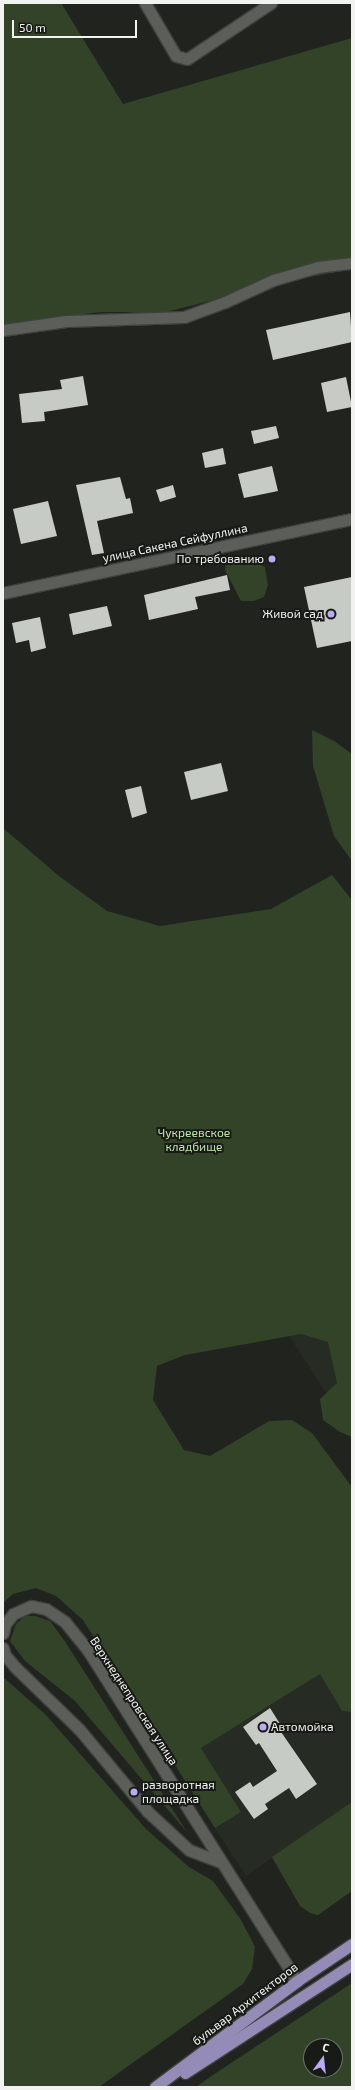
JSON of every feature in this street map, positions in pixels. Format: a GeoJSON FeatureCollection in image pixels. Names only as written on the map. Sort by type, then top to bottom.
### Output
{"type":"FeatureCollection","features":[{"type":"Feature","properties":{"kind":"main road","name":"бульвар Архитекторов"},"geometry":{"type":"LineString","coordinates":[[155,2087],[297,1981],[352,1944]]}},
{"type":"Feature","properties":{"kind":"main road","name":"бульвар Архитекторов"},"geometry":{"type":"LineString","coordinates":[[163,2087],[306,1996],[352,1964]]}},
{"type":"Feature","properties":{"kind":"main road"},"geometry":{"type":"LineString","coordinates":[[297,1981],[306,1996]]}},
{"type":"Feature","properties":{"kind":"street"},"geometry":{"type":"LineString","coordinates":[[145,3],[176,56],[187,59],[271,3]]}},
{"type":"Feature","properties":{"kind":"street"},"geometry":{"type":"LineString","coordinates":[[3,330],[66,321],[184,317],[225,302],[273,280],[318,267],[352,263]]}},
{"type":"Feature","properties":{"kind":"street","name":"улица Сакена Сейфуллина"},"geometry":{"type":"LineString","coordinates":[[3,593],[352,519]]}},
{"type":"Feature","properties":{"kind":"street","name":"Верхнеднепровская улица"},"geometry":{"type":"LineString","coordinates":[[3,1633],[5,1624],[13,1614],[31,1606],[46,1609],[65,1622],[89,1652],[297,1981]]}},
{"type":"Feature","properties":{"kind":"street"},"geometry":{"type":"LineString","coordinates":[[3,1648],[5,1655],[15,1667],[79,1729],[147,1811],[189,1850],[222,1862]]}},
{"type":"Feature","properties":{"kind":"shaded area"},"geometry":{"type":"Polygon","coordinates":[[[352,1272],[352,1432],[280,1322],[352,1272]]]}},
{"type":"Feature","properties":{"kind":"shaded area"},"geometry":{"type":"Polygon","coordinates":[[[320,1674],[342,1711],[352,1712],[352,1891],[318,1915],[300,1906],[272,1858],[246,1876],[215,1828],[241,1812],[201,1748],[320,1674]]]}},
{"type":"Feature","properties":{"kind":"green space"},"geometry":{"type":"Polygon","coordinates":[[[3,3],[61,3],[123,104],[352,38],[352,269],[288,281],[166,312],[101,312],[3,324],[3,3]]]}},
{"type":"Feature","properties":{"kind":"green space"},"geometry":{"type":"Polygon","coordinates":[[[244,555],[265,567],[268,585],[264,597],[254,601],[241,601],[225,570],[227,559],[244,555]]]}},
{"type":"Feature","properties":{"kind":"green space"},"geometry":{"type":"Polygon","coordinates":[[[312,730],[334,741],[352,754],[352,861],[334,836],[313,766],[312,730]]]}},
{"type":"Feature","properties":{"kind":"green space","name":"Чукреевское кладбище"},"geometry":{"type":"Polygon","coordinates":[[[3,828],[59,876],[107,911],[160,926],[271,909],[332,875],[352,900],[352,1437],[340,1432],[323,1420],[320,1399],[337,1383],[328,1342],[301,1334],[185,1355],[157,1366],[153,1400],[184,1450],[210,1456],[269,1421],[292,1420],[312,1433],[352,1487],[352,1712],[342,1711],[320,1674],[201,1748],[241,1812],[215,1828],[83,1620],[56,1596],[36,1588],[13,1594],[3,1603],[3,828]]]}},
{"type":"Feature","properties":{"kind":"green space"},"geometry":{"type":"Polygon","coordinates":[[[25,1616],[35,1616],[50,1621],[64,1640],[187,1832],[75,1701],[25,1661],[10,1641],[16,1624],[25,1616]]]}},
{"type":"Feature","properties":{"kind":"green space"},"geometry":{"type":"Polygon","coordinates":[[[3,1677],[46,1715],[146,1829],[189,1867],[213,1881],[241,1920],[255,1947],[252,1969],[243,1984],[99,2087],[3,2087],[3,1677]]]}},
{"type":"Feature","properties":{"kind":"green space"},"geometry":{"type":"Polygon","coordinates":[[[352,1802],[352,1891],[318,1915],[310,1913],[300,1906],[272,1857],[352,1802]]]}},
{"type":"Feature","properties":{"kind":"green space"},"geometry":{"type":"Polygon","coordinates":[[[352,1983],[352,2087],[196,2087],[210,2077],[352,1983]]]}},
{"type":"Feature","properties":{"kind":"building"},"geometry":{"type":"Polygon","coordinates":[[[350,312],[352,342],[273,360],[266,330],[350,312]]]}},
{"type":"Feature","properties":{"kind":"building"},"geometry":{"type":"Polygon","coordinates":[[[83,376],[88,405],[44,412],[45,421],[22,423],[19,394],[62,389],[60,380],[83,376]]]}},
{"type":"Feature","properties":{"kind":"building"},"geometry":{"type":"Polygon","coordinates":[[[346,377],[352,407],[327,412],[321,383],[346,377]]]}},
{"type":"Feature","properties":{"kind":"building"},"geometry":{"type":"Polygon","coordinates":[[[276,426],[279,438],[254,444],[251,431],[276,426]]]}},
{"type":"Feature","properties":{"kind":"building"},"geometry":{"type":"Polygon","coordinates":[[[223,448],[226,464],[205,468],[202,453],[223,448]]]}},
{"type":"Feature","properties":{"kind":"building"},"geometry":{"type":"Polygon","coordinates":[[[272,466],[278,491],[244,498],[238,474],[272,466]]]}},
{"type":"Feature","properties":{"kind":"building"},"geometry":{"type":"Polygon","coordinates":[[[120,477],[126,499],[130,498],[133,513],[97,521],[104,553],[92,555],[76,485],[120,477]]]}},
{"type":"Feature","properties":{"kind":"building"},"geometry":{"type":"Polygon","coordinates":[[[173,485],[176,497],[160,502],[156,490],[173,485]]]}},
{"type":"Feature","properties":{"kind":"building"},"geometry":{"type":"Polygon","coordinates":[[[48,501],[57,536],[21,544],[13,509],[48,501]]]}},
{"type":"Feature","properties":{"kind":"building"},"geometry":{"type":"Polygon","coordinates":[[[227,575],[230,590],[195,597],[198,609],[149,620],[144,595],[227,575]]]}},
{"type":"Feature","properties":{"kind":"building","name":"Живой сад"},"geometry":{"type":"Polygon","coordinates":[[[352,577],[352,641],[317,648],[304,587],[352,577]]]}},
{"type":"Feature","properties":{"kind":"building"},"geometry":{"type":"Polygon","coordinates":[[[107,606],[112,626],[73,635],[69,614],[107,606]]]}},
{"type":"Feature","properties":{"kind":"building"},"geometry":{"type":"Polygon","coordinates":[[[40,617],[46,648],[31,652],[29,640],[16,643],[12,623],[40,617]]]}},
{"type":"Feature","properties":{"kind":"building"},"geometry":{"type":"Polygon","coordinates":[[[221,763],[228,791],[191,800],[184,772],[221,763]]]}},
{"type":"Feature","properties":{"kind":"building"},"geometry":{"type":"Polygon","coordinates":[[[141,786],[147,813],[132,818],[125,790],[141,786]]]}},
{"type":"Feature","properties":{"kind":"building"},"geometry":{"type":"Polygon","coordinates":[[[270,1708],[282,1727],[279,1729],[317,1784],[296,1799],[289,1788],[265,1804],[268,1809],[254,1819],[235,1792],[250,1782],[253,1787],[277,1771],[259,1743],[256,1745],[243,1727],[270,1708]]]}},
{"type":"Feature","properties":{"kind":"place","name":"По требованию"},"geometry":{"type":"Point","coordinates":[272,559]}},
{"type":"Feature","properties":{"kind":"place","name":"Живой сад"},"geometry":{"type":"Point","coordinates":[331,614]}},
{"type":"Feature","properties":{"kind":"place","name":"Автомойка"},"geometry":{"type":"Point","coordinates":[263,1727]}},
{"type":"Feature","properties":{"kind":"place","name":"разворотная площадка"},"geometry":{"type":"Point","coordinates":[134,1792]}}]}
